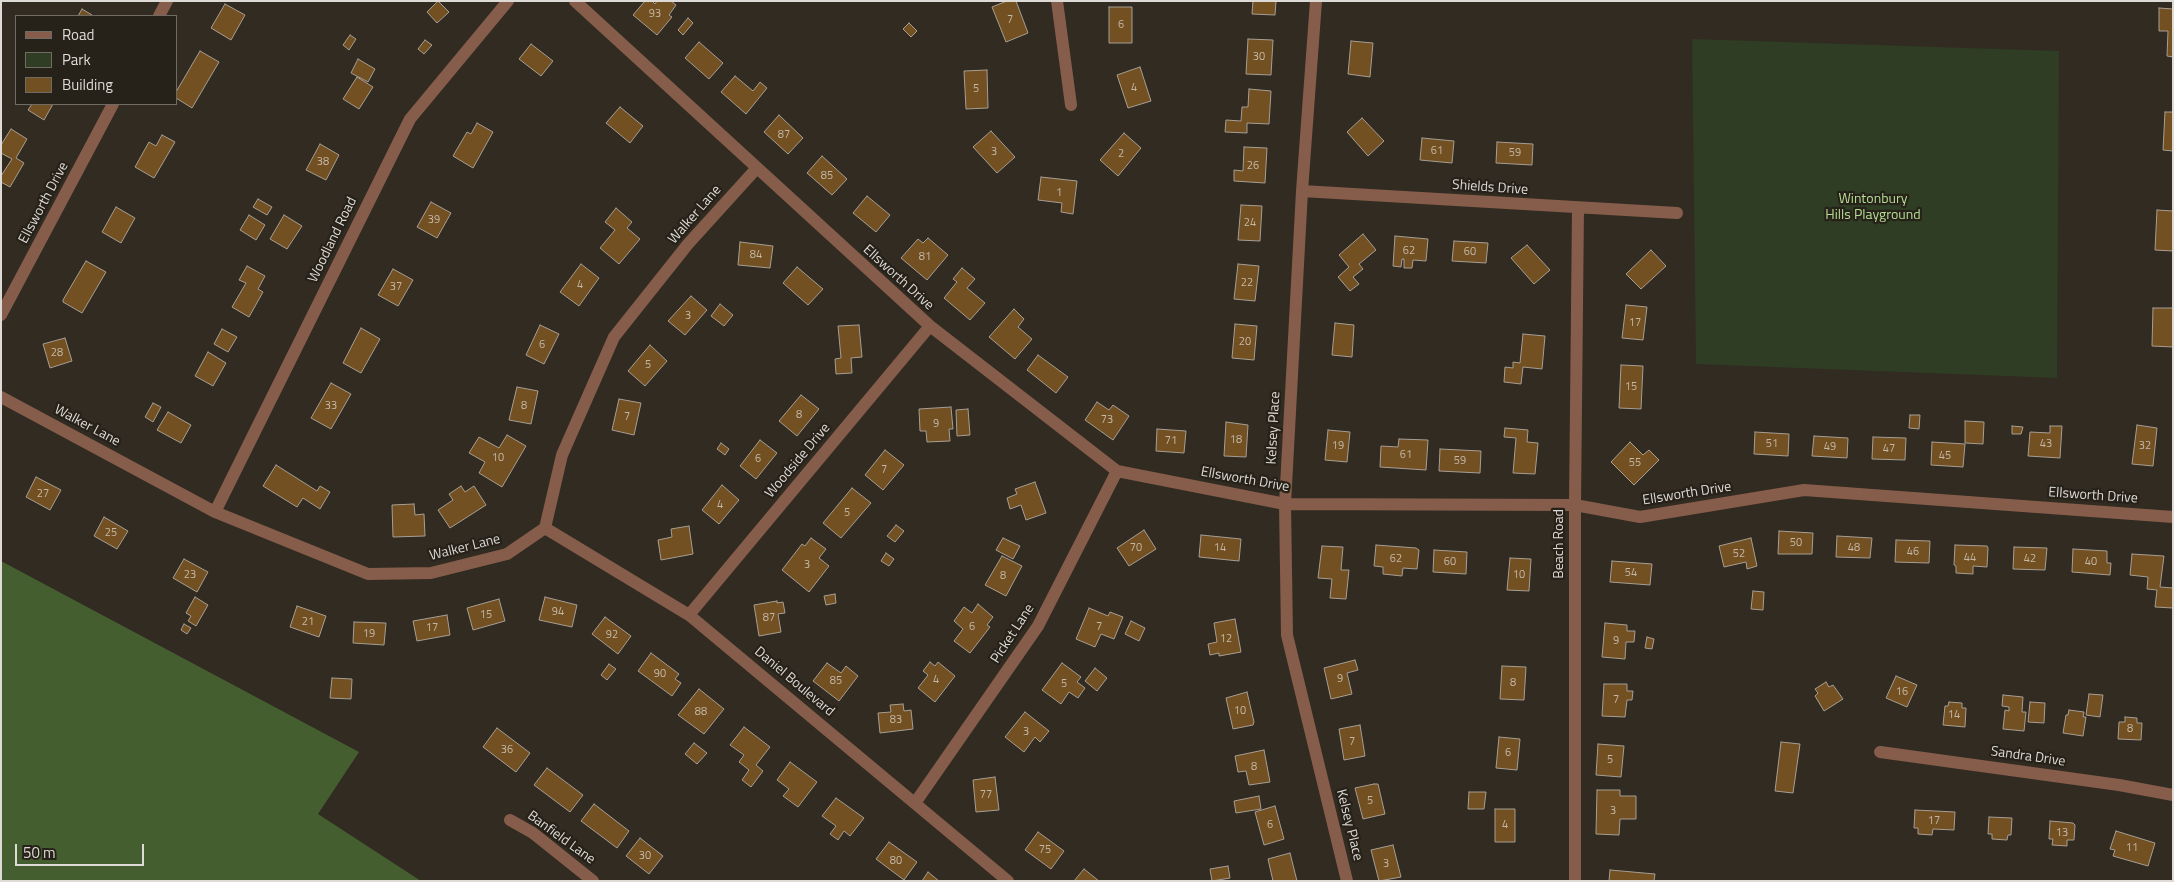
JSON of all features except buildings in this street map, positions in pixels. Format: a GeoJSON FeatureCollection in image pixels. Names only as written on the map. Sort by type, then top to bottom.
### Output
{"type":"FeatureCollection","features":[{"type":"Feature","properties":{"kind":"street"},"geometry":{"type":"LineString","coordinates":[[160,15],[167,1]]}},
{"type":"Feature","properties":{"kind":"street","name":"Woodland Road"},"geometry":{"type":"LineString","coordinates":[[215,512],[410,119],[508,1]]}},
{"type":"Feature","properties":{"kind":"street","name":"Ellsworth Drive"},"geometry":{"type":"LineString","coordinates":[[575,1],[756,169],[930,326],[1117,471],[1286,504],[1575,505],[1640,517],[1804,490],[2173,517]]}},
{"type":"Feature","properties":{"kind":"street"},"geometry":{"type":"LineString","coordinates":[[1057,1],[1071,105]]}},
{"type":"Feature","properties":{"kind":"street","name":"Kelsey Place"},"geometry":{"type":"LineString","coordinates":[[1316,1],[1302,191],[1286,504],[1287,635],[1347,881]]}},
{"type":"Feature","properties":{"kind":"street","name":"Ellsworth Drive"},"geometry":{"type":"LineString","coordinates":[[1,315],[112,105]]}},
{"type":"Feature","properties":{"kind":"street","name":"Walker Lane"},"geometry":{"type":"LineString","coordinates":[[1,397],[215,512],[368,574],[431,573],[507,554],[545,528],[562,455],[614,336],[688,244],[756,169]]}},
{"type":"Feature","properties":{"kind":"street","name":"Shields Drive"},"geometry":{"type":"LineString","coordinates":[[1302,191],[1677,213]]}},
{"type":"Feature","properties":{"kind":"street","name":"Beach Road"},"geometry":{"type":"LineString","coordinates":[[1575,881],[1575,505],[1578,208]]}},
{"type":"Feature","properties":{"kind":"street","name":"Woodside Drive"},"geometry":{"type":"LineString","coordinates":[[689,615],[930,326]]}},
{"type":"Feature","properties":{"kind":"street","name":"Picket Lane"},"geometry":{"type":"LineString","coordinates":[[915,803],[1038,626],[1117,471]]}},
{"type":"Feature","properties":{"kind":"street","name":"Daniel Boulevard"},"geometry":{"type":"LineString","coordinates":[[545,528],[689,615],[1008,881]]}},
{"type":"Feature","properties":{"kind":"street","name":"Sandra Drive"},"geometry":{"type":"LineString","coordinates":[[1880,752],[2119,785],[2173,795]]}},
{"type":"Feature","properties":{"kind":"street","name":"Banfield Lane"},"geometry":{"type":"LineString","coordinates":[[510,820],[533,833],[593,881]]}},
{"type":"Feature","properties":{"kind":"green space","name":"Wintonbury Hills Playground"},"geometry":{"type":"Polygon","coordinates":[[[1692,39],[2059,51],[2057,378],[1696,364],[1692,39]]]}},
{"type":"Feature","properties":{"kind":"green space"},"geometry":{"type":"Polygon","coordinates":[[[1,561],[359,752],[318,814],[421,881],[1,881],[1,561]]]}}]}
